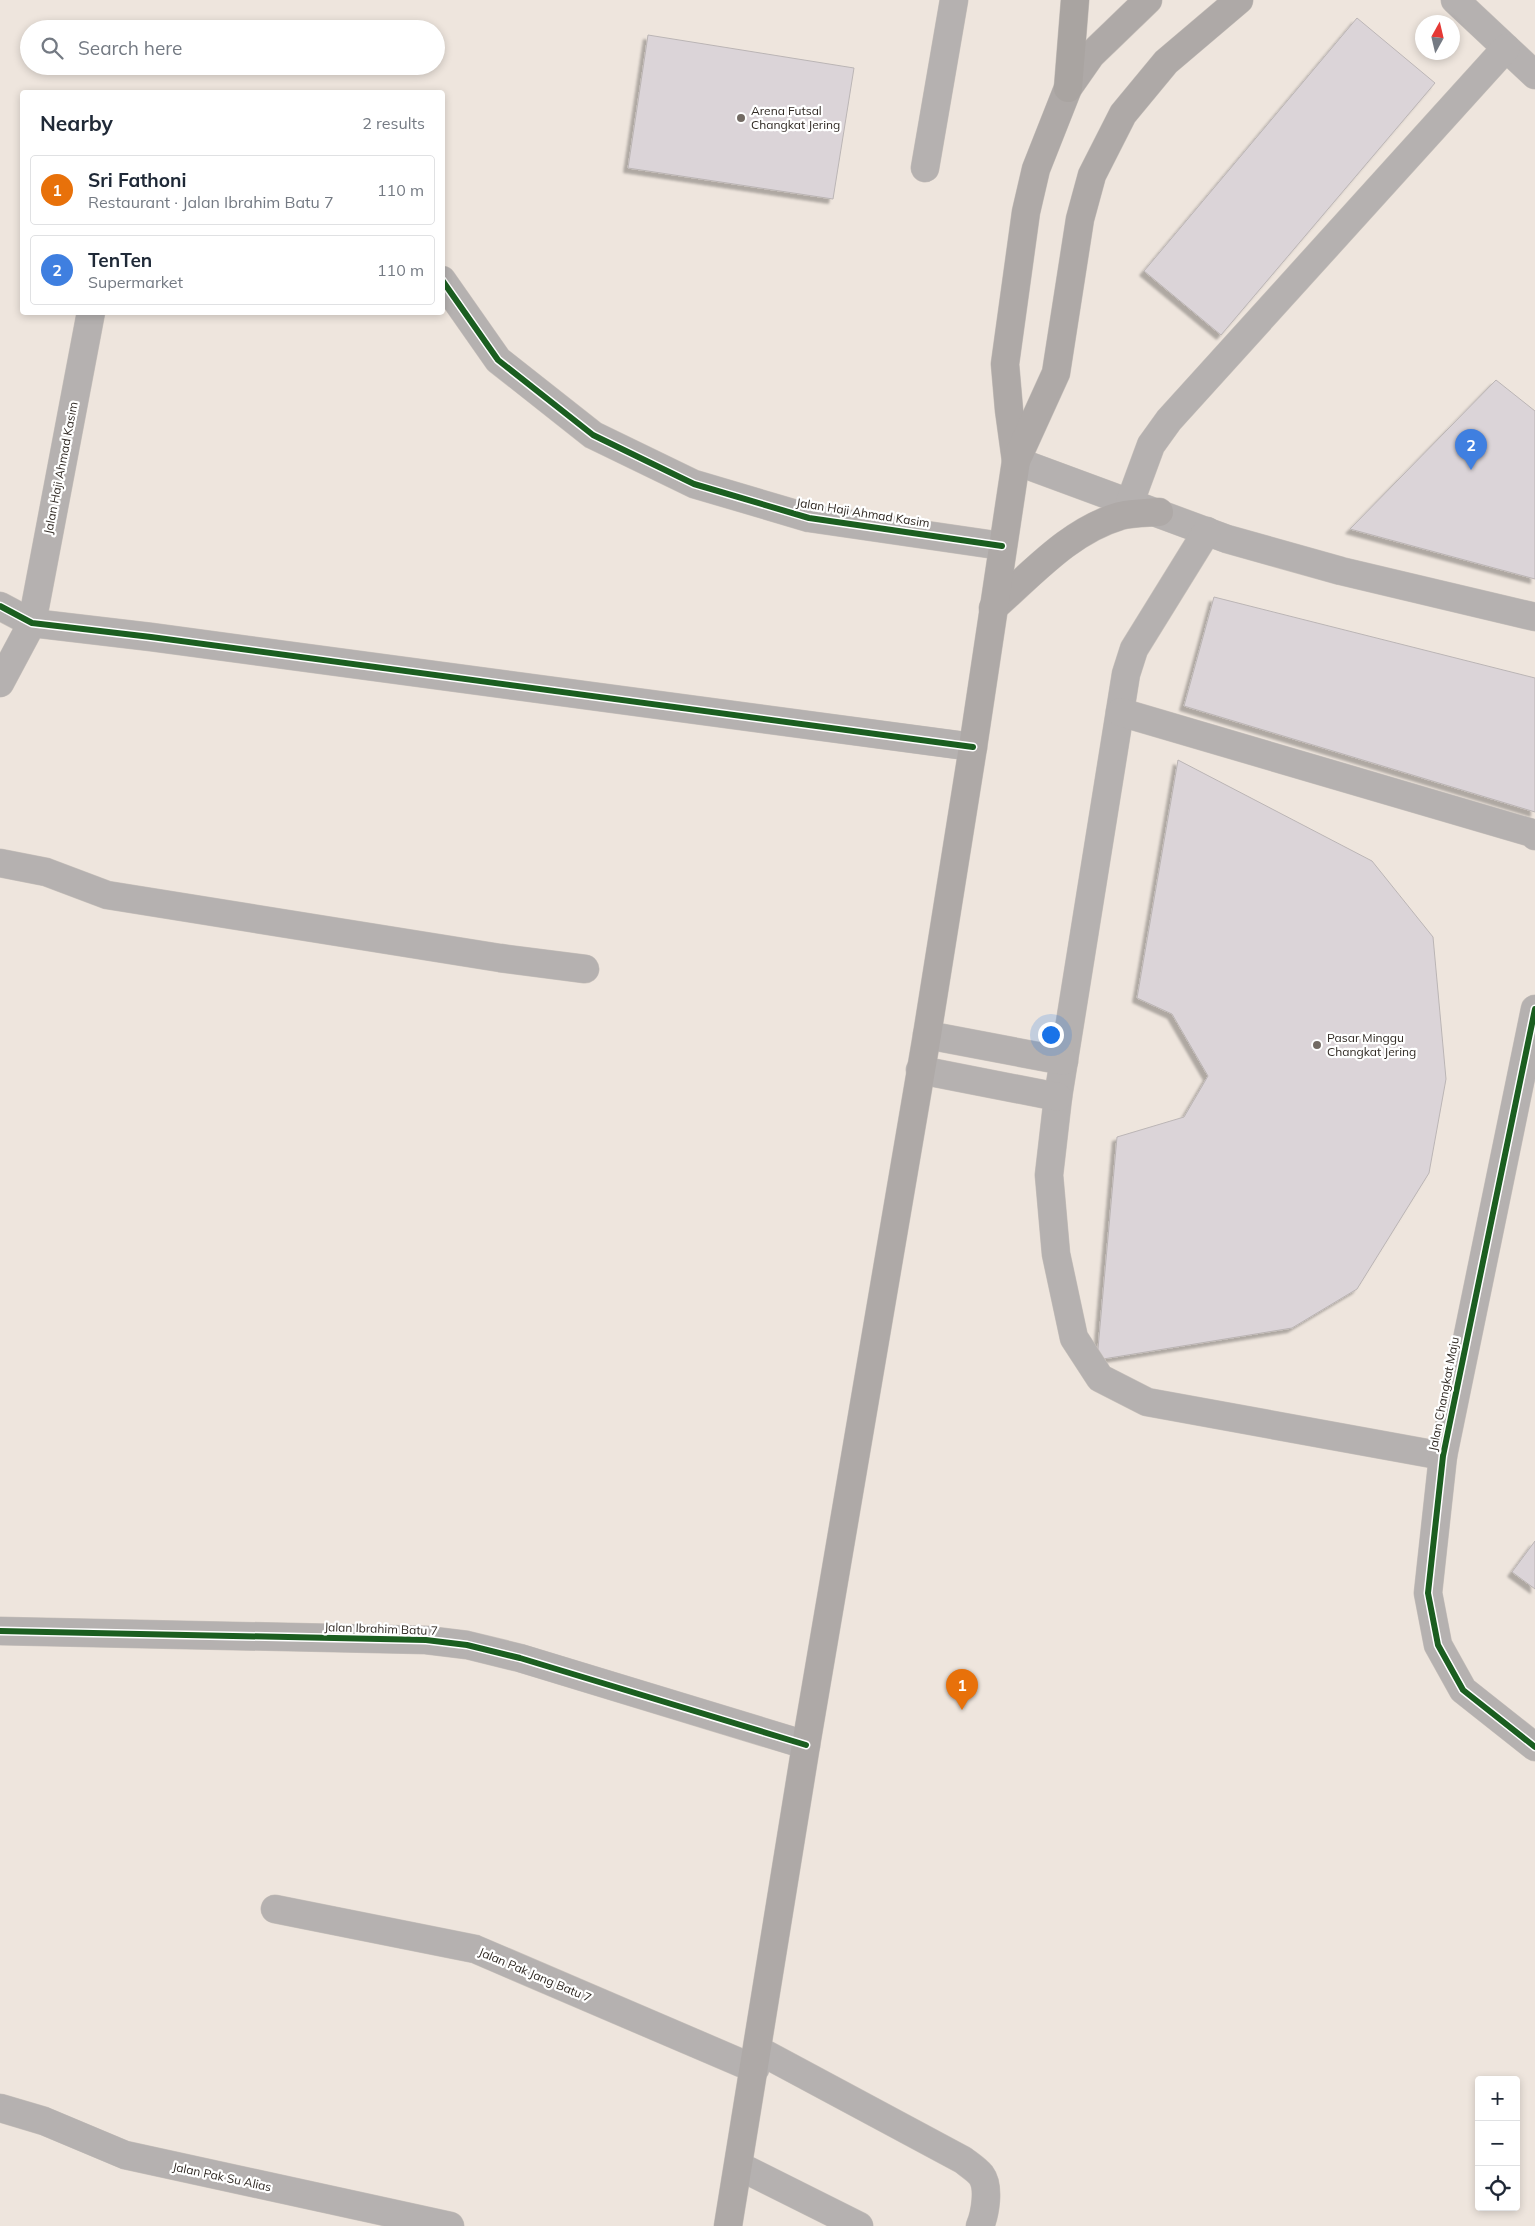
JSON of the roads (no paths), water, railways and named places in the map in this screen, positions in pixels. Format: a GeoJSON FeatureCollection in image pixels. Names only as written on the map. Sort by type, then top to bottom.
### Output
{"type":"FeatureCollection","features":[{"type":"Feature","properties":{"kind":"highway"},"geometry":{"type":"LineString","coordinates":[[1068,88],[1076,0]]}},
{"type":"Feature","properties":{"kind":"main road"},"geometry":{"type":"LineString","coordinates":[[1016,461],[1009,410],[1006,364],[1025,221],[1036,169],[1068,88],[1091,55],[1148,0]]}},
{"type":"Feature","properties":{"kind":"main road"},"geometry":{"type":"LineString","coordinates":[[728,2226],[806,1745],[927,1035],[1016,461],[1056,373],[1080,219],[1092,175],[1123,114],[1166,62],[1239,0]]}},
{"type":"Feature","properties":{"kind":"main road"},"geometry":{"type":"LineString","coordinates":[[994,608],[1057,550],[1101,522],[1123,515],[1159,512]]}},
{"type":"Feature","properties":{"kind":"street"},"geometry":{"type":"LineString","coordinates":[[925,168],[954,0]]}},
{"type":"Feature","properties":{"kind":"street"},"geometry":{"type":"LineString","coordinates":[[1455,0],[1535,75]]}},
{"type":"Feature","properties":{"kind":"street"},"geometry":{"type":"LineString","coordinates":[[1130,502],[1151,445],[1170,420],[1506,48]]}},
{"type":"Feature","properties":{"kind":"street","name":"Jalan Haji Ahmad Kasim"},"geometry":{"type":"LineString","coordinates":[[445,284],[498,360],[594,435],[694,484],[809,518],[1002,546]]}},
{"type":"Feature","properties":{"kind":"street","name":"Jalan Haji Ahmad Kasim"},"geometry":{"type":"LineString","coordinates":[[0,683],[32,623],[90,315]]}},
{"type":"Feature","properties":{"kind":"street"},"geometry":{"type":"LineString","coordinates":[[1016,461],[1159,512],[1227,539],[1341,571],[1535,617]]}},
{"type":"Feature","properties":{"kind":"street"},"geometry":{"type":"LineString","coordinates":[[1207,531],[1134,648],[1126,674],[1058,1097],[1050,1175],[1056,1254],[1074,1338],[1100,1378],[1147,1402],[1443,1456]]}},
{"type":"Feature","properties":{"kind":"street"},"geometry":{"type":"LineString","coordinates":[[0,606],[32,623],[151,636],[973,747]]}},
{"type":"Feature","properties":{"kind":"street"},"geometry":{"type":"LineString","coordinates":[[1120,712],[1532,833],[1535,836]]}},
{"type":"Feature","properties":{"kind":"street"},"geometry":{"type":"LineString","coordinates":[[0,863],[46,872],[107,895],[500,958],[584,969]]}},
{"type":"Feature","properties":{"kind":"street","name":"Jalan Changkat Maju"},"geometry":{"type":"LineString","coordinates":[[1535,1011],[1443,1456],[1428,1593],[1438,1644],[1463,1690],[1535,1747]]}},
{"type":"Feature","properties":{"kind":"street"},"geometry":{"type":"LineString","coordinates":[[927,1035],[1064,1061]]}},
{"type":"Feature","properties":{"kind":"street"},"geometry":{"type":"LineString","coordinates":[[920,1070],[1058,1097]]}},
{"type":"Feature","properties":{"kind":"street","name":"Jalan Ibrahim Batu 7"},"geometry":{"type":"LineString","coordinates":[[0,1631],[426,1640],[459,1644],[520,1658],[806,1745]]}},
{"type":"Feature","properties":{"kind":"street","name":"Jalan Pak Jang Batu 7"},"geometry":{"type":"LineString","coordinates":[[275,1909],[475,1949],[756,2059],[962,2160],[982,2176],[985,2191],[983,2218],[980,2226]]}},
{"type":"Feature","properties":{"kind":"street","name":"Jalan Pak Su Alias"},"geometry":{"type":"LineString","coordinates":[[0,2108],[44,2121],[125,2156],[450,2226]]}},
{"type":"Feature","properties":{"kind":"street"},"geometry":{"type":"LineString","coordinates":[[739,2166],[859,2226]]}},
{"type":"Feature","properties":{"kind":"place","name":"Arena Futsal Changkat Jering"},"geometry":{"type":"Point","coordinates":[741,118]}},
{"type":"Feature","properties":{"kind":"place","name":"TenTen"},"geometry":{"type":"Point","coordinates":[1471,470]}},
{"type":"Feature","properties":{"kind":"place","name":"Pasar Minggu Changkat Jering"},"geometry":{"type":"Point","coordinates":[1317,1045]}},
{"type":"Feature","properties":{"kind":"place","name":"Sri Fathoni"},"geometry":{"type":"Point","coordinates":[962,1710]}}]}
